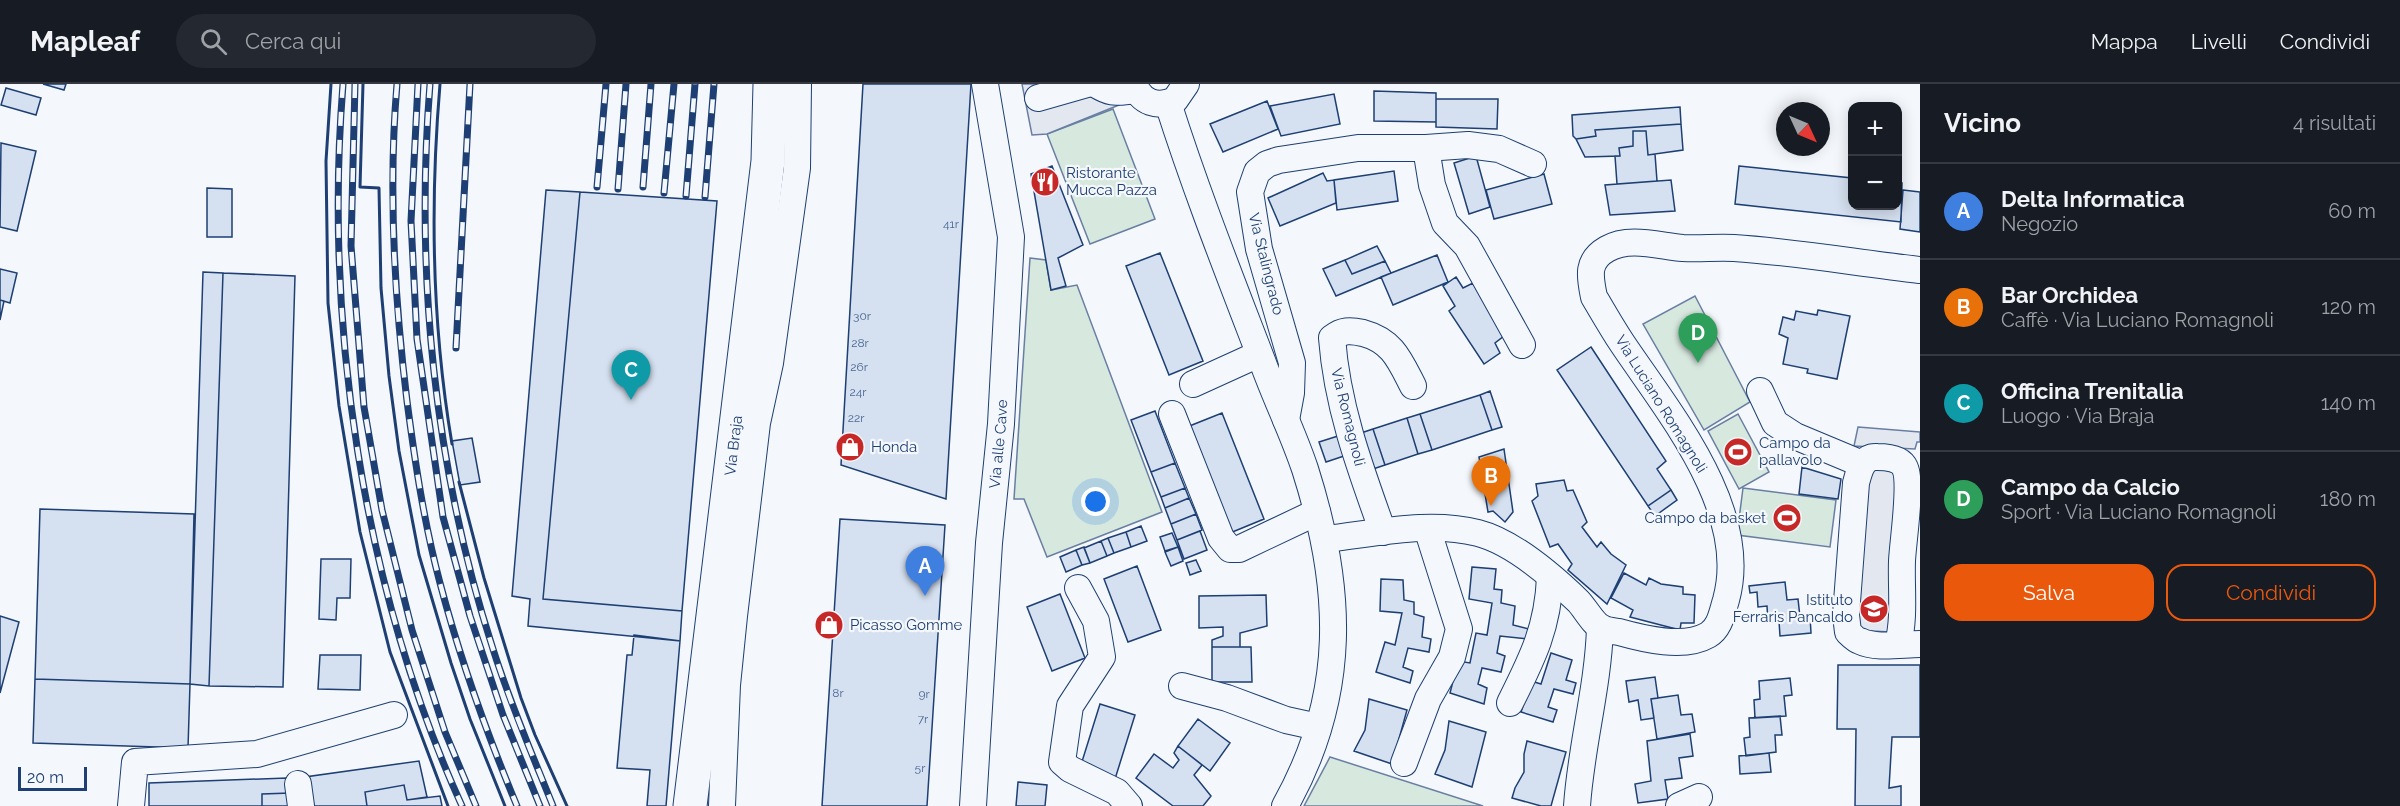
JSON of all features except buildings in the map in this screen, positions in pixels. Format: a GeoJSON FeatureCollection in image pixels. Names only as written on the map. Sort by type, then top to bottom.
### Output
{"type":"FeatureCollection","features":[{"type":"Feature","properties":{"kind":"main road","name":"Via Braja"},"geometry":{"type":"LineString","coordinates":[[690,806],[768,161],[770,84]]}},
{"type":"Feature","properties":{"kind":"street"},"geometry":{"type":"LineString","coordinates":[[722,806],[727,685],[734,616],[757,423],[770,363],[797,168],[798,84]]}},
{"type":"Feature","properties":{"kind":"street","name":"Via alle Cave"},"geometry":{"type":"LineString","coordinates":[[974,806],[989,543],[1001,424],[1011,237],[984,84]]}},
{"type":"Feature","properties":{"kind":"street"},"geometry":{"type":"LineString","coordinates":[[1038,98],[1087,84]]}},
{"type":"Feature","properties":{"kind":"street"},"geometry":{"type":"LineString","coordinates":[[1095,84],[1116,94],[1135,87],[1150,102],[1168,103],[1181,94],[1186,84]]}},
{"type":"Feature","properties":{"kind":"street"},"geometry":{"type":"LineString","coordinates":[[1168,103],[1259,354],[1304,467],[1324,539],[1334,613],[1334,654],[1318,727],[1305,765],[1285,806]]}},
{"type":"Feature","properties":{"kind":"street","name":"Via Stalingrado"},"geometry":{"type":"LineString","coordinates":[[1286,420],[1292,386],[1292,363],[1256,237],[1251,200],[1252,181],[1257,172],[1267,164],[1279,160],[1358,148],[1484,146],[1499,149],[1533,164]]}},
{"type":"Feature","properties":{"kind":"street"},"geometry":{"type":"LineString","coordinates":[[1426,148],[1432,185],[1446,223],[1467,246],[1522,345]]}},
{"type":"Feature","properties":{"kind":"street","name":"Via Luciano Romagnoli"},"geometry":{"type":"LineString","coordinates":[[1600,628],[1655,641],[1697,641],[1711,634],[1719,623],[1730,585],[1731,570],[1729,543],[1711,486],[1684,438],[1594,297],[1589,274],[1593,262],[1604,250],[1629,242],[1684,248],[1733,248],[1920,270]]}},
{"type":"Feature","properties":{"kind":"street","name":"Via Romagnoli"},"geometry":{"type":"LineString","coordinates":[[1383,532],[1355,454],[1344,413],[1334,369],[1332,338],[1347,330],[1377,337],[1396,354],[1413,387]]}},
{"type":"Feature","properties":{"kind":"street"},"geometry":{"type":"LineString","coordinates":[[1193,384],[1259,354]]}},
{"type":"Feature","properties":{"kind":"street"},"geometry":{"type":"LineString","coordinates":[[1760,391],[1775,423],[1795,435],[1862,464]]}},
{"type":"Feature","properties":{"kind":"street"},"geometry":{"type":"LineString","coordinates":[[1172,414],[1221,538],[1230,549],[1239,549],[1317,512]]}},
{"type":"Feature","properties":{"kind":"street"},"geometry":{"type":"LineString","coordinates":[[1872,456],[1900,461],[1905,468],[1907,482],[1902,561],[1902,627],[1909,644],[1860,641],[1848,632],[1846,615],[1856,483],[1862,464],[1872,456]]}},
{"type":"Feature","properties":{"kind":"street"},"geometry":{"type":"LineString","coordinates":[[1324,539],[1427,528],[1477,532],[1518,552],[1580,603],[1600,628],[1600,645],[1583,746],[1577,806]]}},
{"type":"Feature","properties":{"kind":"street"},"geometry":{"type":"LineString","coordinates":[[1404,763],[1428,699],[1452,657],[1459,629],[1427,528]]}},
{"type":"Feature","properties":{"kind":"street"},"geometry":{"type":"LineString","coordinates":[[1510,703],[1541,638],[1549,604],[1550,577]]}},
{"type":"Feature","properties":{"kind":"street"},"geometry":{"type":"LineString","coordinates":[[1078,588],[1096,621],[1102,657],[1070,706],[1062,762],[1070,769],[1117,792],[1129,806]]}},
{"type":"Feature","properties":{"kind":"street"},"geometry":{"type":"LineString","coordinates":[[1182,686],[1227,698],[1286,720],[1318,727]]}},
{"type":"Feature","properties":{"kind":"street"},"geometry":{"type":"LineString","coordinates":[[131,806],[135,762],[257,754],[394,715]]}},
{"type":"Feature","properties":{"kind":"shaded area"},"geometry":{"type":"Polygon","coordinates":[[[1022,84],[1113,84],[1119,105],[1047,134],[1032,135],[1022,84]]]}},
{"type":"Feature","properties":{"kind":"shaded area"},"geometry":{"type":"Polygon","coordinates":[[[1113,109],[1155,219],[1090,244],[1047,134],[1113,109]]]}},
{"type":"Feature","properties":{"kind":"shaded area"},"geometry":{"type":"Polygon","coordinates":[[[1030,258],[1046,260],[1051,290],[1077,285],[1162,512],[1047,557],[1024,499],[1014,499],[1030,258]]]}},
{"type":"Feature","properties":{"kind":"shaded area"},"geometry":{"type":"Polygon","coordinates":[[[1695,296],[1750,402],[1704,430],[1643,324],[1695,296]]]}},
{"type":"Feature","properties":{"kind":"shaded area","name":"Campo da pallavolo"},"geometry":{"type":"Polygon","coordinates":[[[1738,414],[1769,472],[1739,489],[1708,431],[1738,414]]]}},
{"type":"Feature","properties":{"kind":"shaded area"},"geometry":{"type":"Polygon","coordinates":[[[1858,427],[1920,432],[1920,442],[1917,442],[1915,449],[1854,446],[1858,427]]]}},
{"type":"Feature","properties":{"kind":"shaded area"},"geometry":{"type":"Polygon","coordinates":[[[1866,467],[1881,468],[1897,474],[1890,632],[1856,630],[1866,467]]]}},
{"type":"Feature","properties":{"kind":"shaded area","name":"Campo da basket"},"geometry":{"type":"Polygon","coordinates":[[[1743,488],[1836,500],[1830,547],[1737,535],[1743,488]]]}},
{"type":"Feature","properties":{"kind":"shaded area"},"geometry":{"type":"Polygon","coordinates":[[[1330,757],[1483,806],[1304,806],[1330,757]]]}},
{"type":"Feature","properties":{"kind":"railway"},"geometry":{"type":"LineString","coordinates":[[343,84],[339,175],[340,267],[346,360],[358,452],[375,544],[399,634],[427,722],[462,806]]}},
{"type":"Feature","properties":{"kind":"railway"},"geometry":{"type":"LineString","coordinates":[[355,84],[351,246],[364,407],[382,510],[412,630],[445,732],[476,806]]}},
{"type":"Feature","properties":{"kind":"railway"},"geometry":{"type":"LineString","coordinates":[[397,84],[393,163],[396,282],[407,401],[420,492],[434,560],[456,640],[517,806]]}},
{"type":"Feature","properties":{"kind":"railway"},"geometry":{"type":"LineString","coordinates":[[418,84],[411,221],[417,339],[443,517],[470,616],[503,715],[540,806]]}},
{"type":"Feature","properties":{"kind":"railway"},"geometry":{"type":"LineString","coordinates":[[430,84],[425,227],[434,370],[443,440],[456,511],[493,649],[514,709],[553,806]]}},
{"type":"Feature","properties":{"kind":"railway"},"geometry":{"type":"LineString","coordinates":[[456,348],[470,84]]}},
{"type":"Feature","properties":{"kind":"railway"},"geometry":{"type":"LineString","coordinates":[[597,187],[606,84]]}},
{"type":"Feature","properties":{"kind":"railway"},"geometry":{"type":"LineString","coordinates":[[618,189],[626,84]]}},
{"type":"Feature","properties":{"kind":"railway"},"geometry":{"type":"LineString","coordinates":[[643,187],[651,84]]}},
{"type":"Feature","properties":{"kind":"railway"},"geometry":{"type":"LineString","coordinates":[[664,193],[674,84]]}},
{"type":"Feature","properties":{"kind":"railway"},"geometry":{"type":"LineString","coordinates":[[686,196],[695,84]]}},
{"type":"Feature","properties":{"kind":"railway"},"geometry":{"type":"LineString","coordinates":[[705,197],[714,84]]}},
{"type":"Feature","properties":{"kind":"wall"},"geometry":{"type":"LineString","coordinates":[[331,84],[326,161],[328,303],[339,406],[360,532],[390,652],[448,806]]}},
{"type":"Feature","properties":{"kind":"wall"},"geometry":{"type":"LineString","coordinates":[[363,84],[360,187],[379,188],[381,288],[389,376],[399,451],[419,555],[470,719],[505,806]]}},
{"type":"Feature","properties":{"kind":"wall"},"geometry":{"type":"LineString","coordinates":[[440,84],[435,174],[435,264],[440,355],[452,444]]}},
{"type":"Feature","properties":{"kind":"wall"},"geometry":{"type":"LineString","coordinates":[[459,482],[484,578],[521,698],[567,806]]}},
{"type":"Feature","properties":{"kind":"place","name":"Ristorante Mucca Pazza"},"geometry":{"type":"Point","coordinates":[1045,182]}},
{"type":"Feature","properties":{"kind":"place","name":"Campo da Calcio"},"geometry":{"type":"Point","coordinates":[1698,363]}},
{"type":"Feature","properties":{"kind":"place","name":"Officina Trenitalia"},"geometry":{"type":"Point","coordinates":[631,400]}},
{"type":"Feature","properties":{"kind":"place","name":"Honda"},"geometry":{"type":"Point","coordinates":[850,447]}},
{"type":"Feature","properties":{"kind":"place","name":"Campo da pallavolo"},"geometry":{"type":"Point","coordinates":[1738,452]}},
{"type":"Feature","properties":{"kind":"place","name":"Bar Orchidea"},"geometry":{"type":"Point","coordinates":[1491,506]}},
{"type":"Feature","properties":{"kind":"place","name":"Campo da basket"},"geometry":{"type":"Point","coordinates":[1787,518]}},
{"type":"Feature","properties":{"kind":"place","name":"Delta Informatica"},"geometry":{"type":"Point","coordinates":[925,596]}},
{"type":"Feature","properties":{"kind":"place","name":"Istituto Ferraris Pancaldo"},"geometry":{"type":"Point","coordinates":[1874,609]}},
{"type":"Feature","properties":{"kind":"place","name":"Picasso Gomme"},"geometry":{"type":"Point","coordinates":[829,625]}}]}
